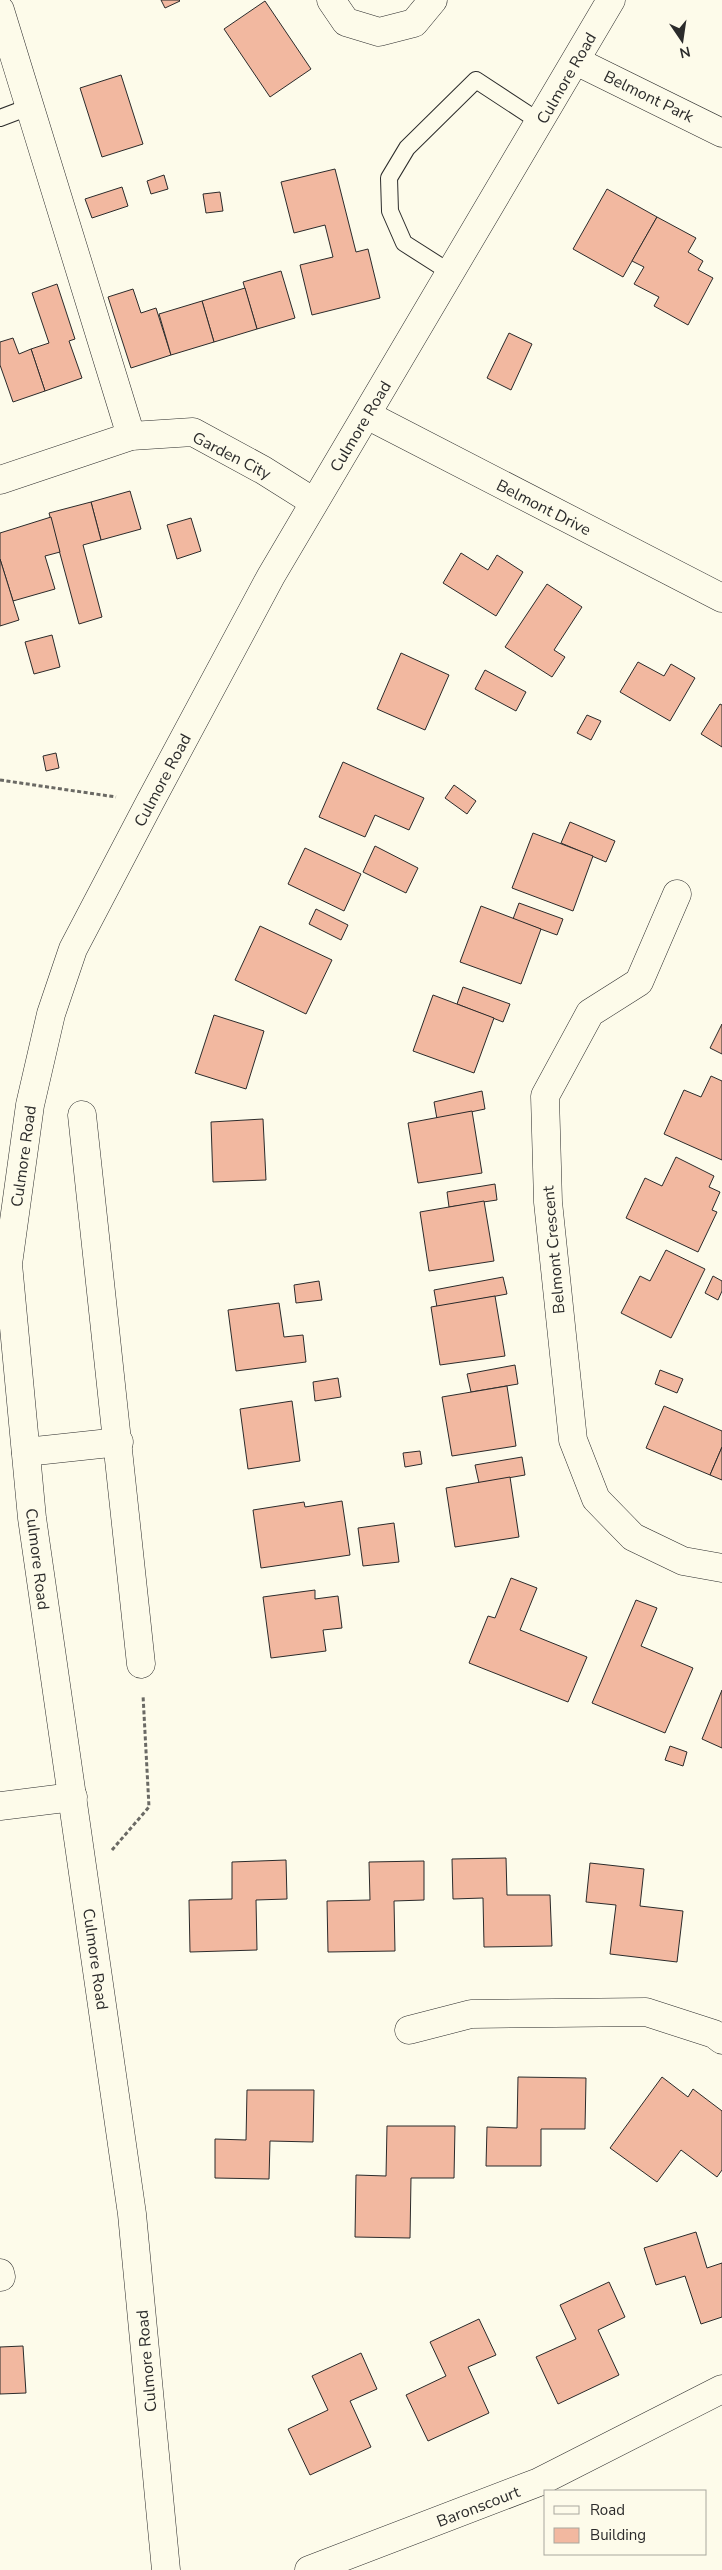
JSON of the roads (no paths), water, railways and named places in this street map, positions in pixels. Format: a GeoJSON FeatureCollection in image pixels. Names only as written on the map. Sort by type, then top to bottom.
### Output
{"type":"FeatureCollection","features":[{"type":"Feature","properties":{"kind":"main road"},"geometry":{"type":"LineString","coordinates":[[332,0],[346,22],[379,32],[414,23],[433,0]]}},
{"type":"Feature","properties":{"kind":"main road","name":"Culmore Road"},"geometry":{"type":"LineString","coordinates":[[166,2570],[132,2214],[35,1538],[8,1264],[30,1105],[51,1014],[73,949],[150,802],[271,576],[611,0]]}},
{"type":"Feature","properties":{"kind":"main road"},"geometry":{"type":"LineString","coordinates":[[0,10],[131,436]]}},
{"type":"Feature","properties":{"kind":"main road","name":"Belmont Park"},"geometry":{"type":"LineString","coordinates":[[576,61],[722,133]]}},
{"type":"Feature","properties":{"kind":"main road","name":"Belmont Drive"},"geometry":{"type":"LineString","coordinates":[[367,415],[722,598]]}},
{"type":"Feature","properties":{"kind":"main road","name":"Garden City"},"geometry":{"type":"LineString","coordinates":[[0,480],[131,436],[193,432],[263,470],[314,502]]}},
{"type":"Feature","properties":{"kind":"main road","name":"Belmont Crescent"},"geometry":{"type":"LineString","coordinates":[[677,894],[639,982],[590,1013],[545,1096],[548,1202],[573,1440],[596,1499],[633,1537],[683,1562],[722,1568]]}},
{"type":"Feature","properties":{"kind":"main road"},"geometry":{"type":"LineString","coordinates":[[82,1114],[141,1664]]}},
{"type":"Feature","properties":{"kind":"main road"},"geometry":{"type":"LineString","coordinates":[[26,1452],[118,1442]]}},
{"type":"Feature","properties":{"kind":"main road"},"geometry":{"type":"LineString","coordinates":[[0,1806],[73,1797]]}},
{"type":"Feature","properties":{"kind":"main road"},"geometry":{"type":"LineString","coordinates":[[409,2030],[471,2014],[646,2012],[714,2034],[722,2040]]}},
{"type":"Feature","properties":{"kind":"main road","name":"Baronscourt"},"geometry":{"type":"LineString","coordinates":[[309,2570],[539,2482],[722,2389]]}},
{"type":"Feature","properties":{"kind":"lane"},"geometry":{"type":"LineString","coordinates":[[451,273],[404,243],[390,211],[389,178],[402,156],[431,122],[476,80],[540,122]]}},
{"type":"Feature","properties":{"kind":"lane"},"geometry":{"type":"LineString","coordinates":[[0,118],[29,107]]}}]}
